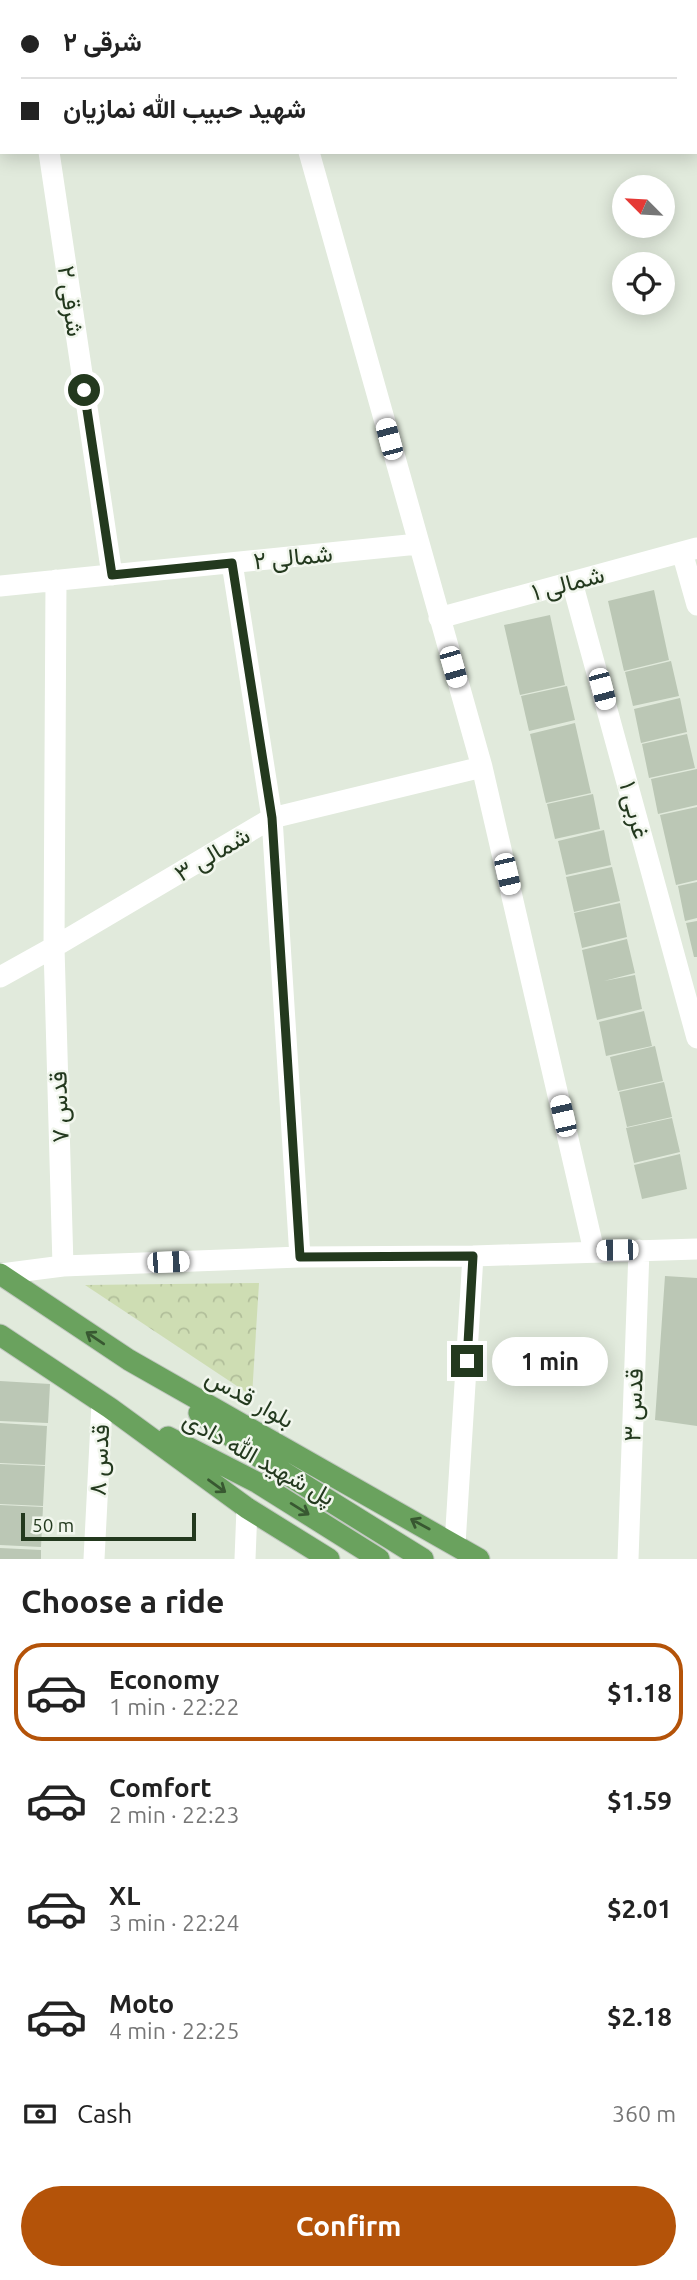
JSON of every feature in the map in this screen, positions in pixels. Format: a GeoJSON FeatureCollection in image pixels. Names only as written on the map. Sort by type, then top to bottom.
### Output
{"type":"FeatureCollection","features":[{"type":"Feature","properties":{"kind":"main road","name":"بلوار قدس"},"geometry":{"type":"LineString","coordinates":[[0,1275],[129,1360],[479,1559]]}},
{"type":"Feature","properties":{"kind":"main road"},"geometry":{"type":"LineString","coordinates":[[0,1335],[106,1405],[247,1508],[329,1559]]}},
{"type":"Feature","properties":{"kind":"main road","name":"پل شهید الله دادی"},"geometry":{"type":"LineString","coordinates":[[129,1360],[259,1457],[423,1559]]}},
{"type":"Feature","properties":{"kind":"main road","name":"پل شهید الله دادی"},"geometry":{"type":"LineString","coordinates":[[106,1405],[258,1483],[379,1559]]}},
{"type":"Feature","properties":{"kind":"street","name":"شرقی ۲"},"geometry":{"type":"LineString","coordinates":[[49,154],[112,575]]}},
{"type":"Feature","properties":{"kind":"street"},"geometry":{"type":"LineString","coordinates":[[310,154],[482,767],[594,1251]]}},
{"type":"Feature","properties":{"kind":"street","name":"شمالی ۲"},"geometry":{"type":"LineString","coordinates":[[0,586],[418,544]]}},
{"type":"Feature","properties":{"kind":"street"},"geometry":{"type":"LineString","coordinates":[[690,550],[697,606]]}},
{"type":"Feature","properties":{"kind":"street","name":"۱ شمالی"},"geometry":{"type":"LineString","coordinates":[[439,618],[690,550]]}},
{"type":"Feature","properties":{"kind":"street"},"geometry":{"type":"LineString","coordinates":[[232,563],[272,818],[300,1257]]}},
{"type":"Feature","properties":{"kind":"street","name":"قدس ۷"},"geometry":{"type":"LineString","coordinates":[[56,580],[54,947],[63,1266]]}},
{"type":"Feature","properties":{"kind":"street","name":"۱ غربی"},"geometry":{"type":"LineString","coordinates":[[572,582],[697,1038]]}},
{"type":"Feature","properties":{"kind":"street","name":"شمالی ۳"},"geometry":{"type":"LineString","coordinates":[[0,977],[272,818],[482,767]]}},
{"type":"Feature","properties":{"kind":"street"},"geometry":{"type":"LineString","coordinates":[[0,1275],[63,1266],[300,1257],[473,1256],[697,1249]]}},
{"type":"Feature","properties":{"kind":"street","name":"قدس ۳"},"geometry":{"type":"LineString","coordinates":[[628,1559],[639,1250]]}},
{"type":"Feature","properties":{"kind":"street"},"geometry":{"type":"LineString","coordinates":[[456,1544],[473,1256]]}},
{"type":"Feature","properties":{"kind":"street","name":"قدس ۸"},"geometry":{"type":"LineString","coordinates":[[94,1559],[106,1405]]}},
{"type":"Feature","properties":{"kind":"street"},"geometry":{"type":"LineString","coordinates":[[245,1559],[247,1508]]}},
{"type":"Feature","properties":{"kind":"green space"},"geometry":{"type":"Polygon","coordinates":[[[259,1283],[252,1396],[85,1285],[259,1283]]]}},
{"type":"Feature","properties":{"kind":"building"},"geometry":{"type":"Polygon","coordinates":[[[654,590],[669,660],[624,671],[608,601],[654,590]]]}},
{"type":"Feature","properties":{"kind":"building"},"geometry":{"type":"Polygon","coordinates":[[[550,615],[565,685],[520,695],[504,625],[550,615]]]}},
{"type":"Feature","properties":{"kind":"building"},"geometry":{"type":"Polygon","coordinates":[[[671,661],[679,696],[633,706],[625,672],[671,661]]]}},
{"type":"Feature","properties":{"kind":"building"},"geometry":{"type":"Polygon","coordinates":[[[567,686],[575,720],[529,731],[521,696],[567,686]]]}},
{"type":"Feature","properties":{"kind":"building"},"geometry":{"type":"Polygon","coordinates":[[[680,698],[687,732],[641,743],[634,709],[680,698]]]}},
{"type":"Feature","properties":{"kind":"building"},"geometry":{"type":"Polygon","coordinates":[[[575,723],[591,793],[546,803],[530,734],[575,723]]]}},
{"type":"Feature","properties":{"kind":"building"},"geometry":{"type":"Polygon","coordinates":[[[687,734],[695,768],[649,778],[642,744],[687,734]]]}},
{"type":"Feature","properties":{"kind":"building"},"geometry":{"type":"Polygon","coordinates":[[[697,769],[697,805],[658,814],[651,779],[697,769]]]}},
{"type":"Feature","properties":{"kind":"building"},"geometry":{"type":"Polygon","coordinates":[[[593,794],[600,829],[555,839],[547,804],[593,794]]]}},
{"type":"Feature","properties":{"kind":"building"},"geometry":{"type":"Polygon","coordinates":[[[697,807],[697,880],[676,885],[660,815],[697,807]]]}},
{"type":"Feature","properties":{"kind":"building"},"geometry":{"type":"Polygon","coordinates":[[[604,830],[611,865],[566,875],[558,841],[604,830]]]}},
{"type":"Feature","properties":{"kind":"building"},"geometry":{"type":"Polygon","coordinates":[[[612,867],[620,901],[574,912],[566,877],[612,867]]]}},
{"type":"Feature","properties":{"kind":"building"},"geometry":{"type":"Polygon","coordinates":[[[697,882],[697,918],[685,921],[678,886],[697,882]]]}},
{"type":"Feature","properties":{"kind":"building"},"geometry":{"type":"Polygon","coordinates":[[[620,903],[627,937],[582,948],[574,913],[620,903]]]}},
{"type":"Feature","properties":{"kind":"building"},"geometry":{"type":"Polygon","coordinates":[[[697,921],[697,957],[694,957],[686,923],[697,921]]]}},
{"type":"Feature","properties":{"kind":"building"},"geometry":{"type":"Polygon","coordinates":[[[627,939],[635,973],[604,981],[635,975],[642,1009],[597,1020],[582,950],[627,939]]]}},
{"type":"Feature","properties":{"kind":"building"},"geometry":{"type":"Polygon","coordinates":[[[644,1011],[652,1046],[606,1056],[599,1022],[644,1011]]]}},
{"type":"Feature","properties":{"kind":"building"},"geometry":{"type":"Polygon","coordinates":[[[655,1046],[663,1081],[618,1091],[610,1057],[655,1046]]]}},
{"type":"Feature","properties":{"kind":"building"},"geometry":{"type":"Polygon","coordinates":[[[664,1082],[672,1117],[627,1127],[619,1092],[664,1082]]]}},
{"type":"Feature","properties":{"kind":"building"},"geometry":{"type":"Polygon","coordinates":[[[672,1118],[680,1152],[634,1163],[626,1128],[672,1118]]]}},
{"type":"Feature","properties":{"kind":"building"},"geometry":{"type":"Polygon","coordinates":[[[680,1154],[687,1189],[642,1199],[634,1165],[680,1154]]]}},
{"type":"Feature","properties":{"kind":"building"},"geometry":{"type":"Polygon","coordinates":[[[665,1276],[697,1278],[697,1426],[655,1420],[665,1276]]]}},
{"type":"Feature","properties":{"kind":"building"},"geometry":{"type":"Polygon","coordinates":[[[0,1381],[50,1384],[48,1423],[0,1421],[0,1381]]]}},
{"type":"Feature","properties":{"kind":"building"},"geometry":{"type":"Polygon","coordinates":[[[0,1423],[47,1426],[45,1465],[0,1463],[0,1423]]]}},
{"type":"Feature","properties":{"kind":"building"},"geometry":{"type":"Polygon","coordinates":[[[0,1464],[45,1466],[43,1506],[0,1504],[0,1464]]]}},
{"type":"Feature","properties":{"kind":"building"},"geometry":{"type":"Polygon","coordinates":[[[0,1505],[43,1507],[41,1547],[0,1545],[0,1505]]]}},
{"type":"Feature","properties":{"kind":"building"},"geometry":{"type":"Polygon","coordinates":[[[0,1548],[41,1550],[41,1559],[0,1559],[0,1548]]]}},
{"type":"Feature","properties":{"kind":"route"},"geometry":{"type":"LineString","coordinates":[[84,390],[112,575],[232,563],[272,818],[300,1257],[473,1256],[467,1361]]}}]}
